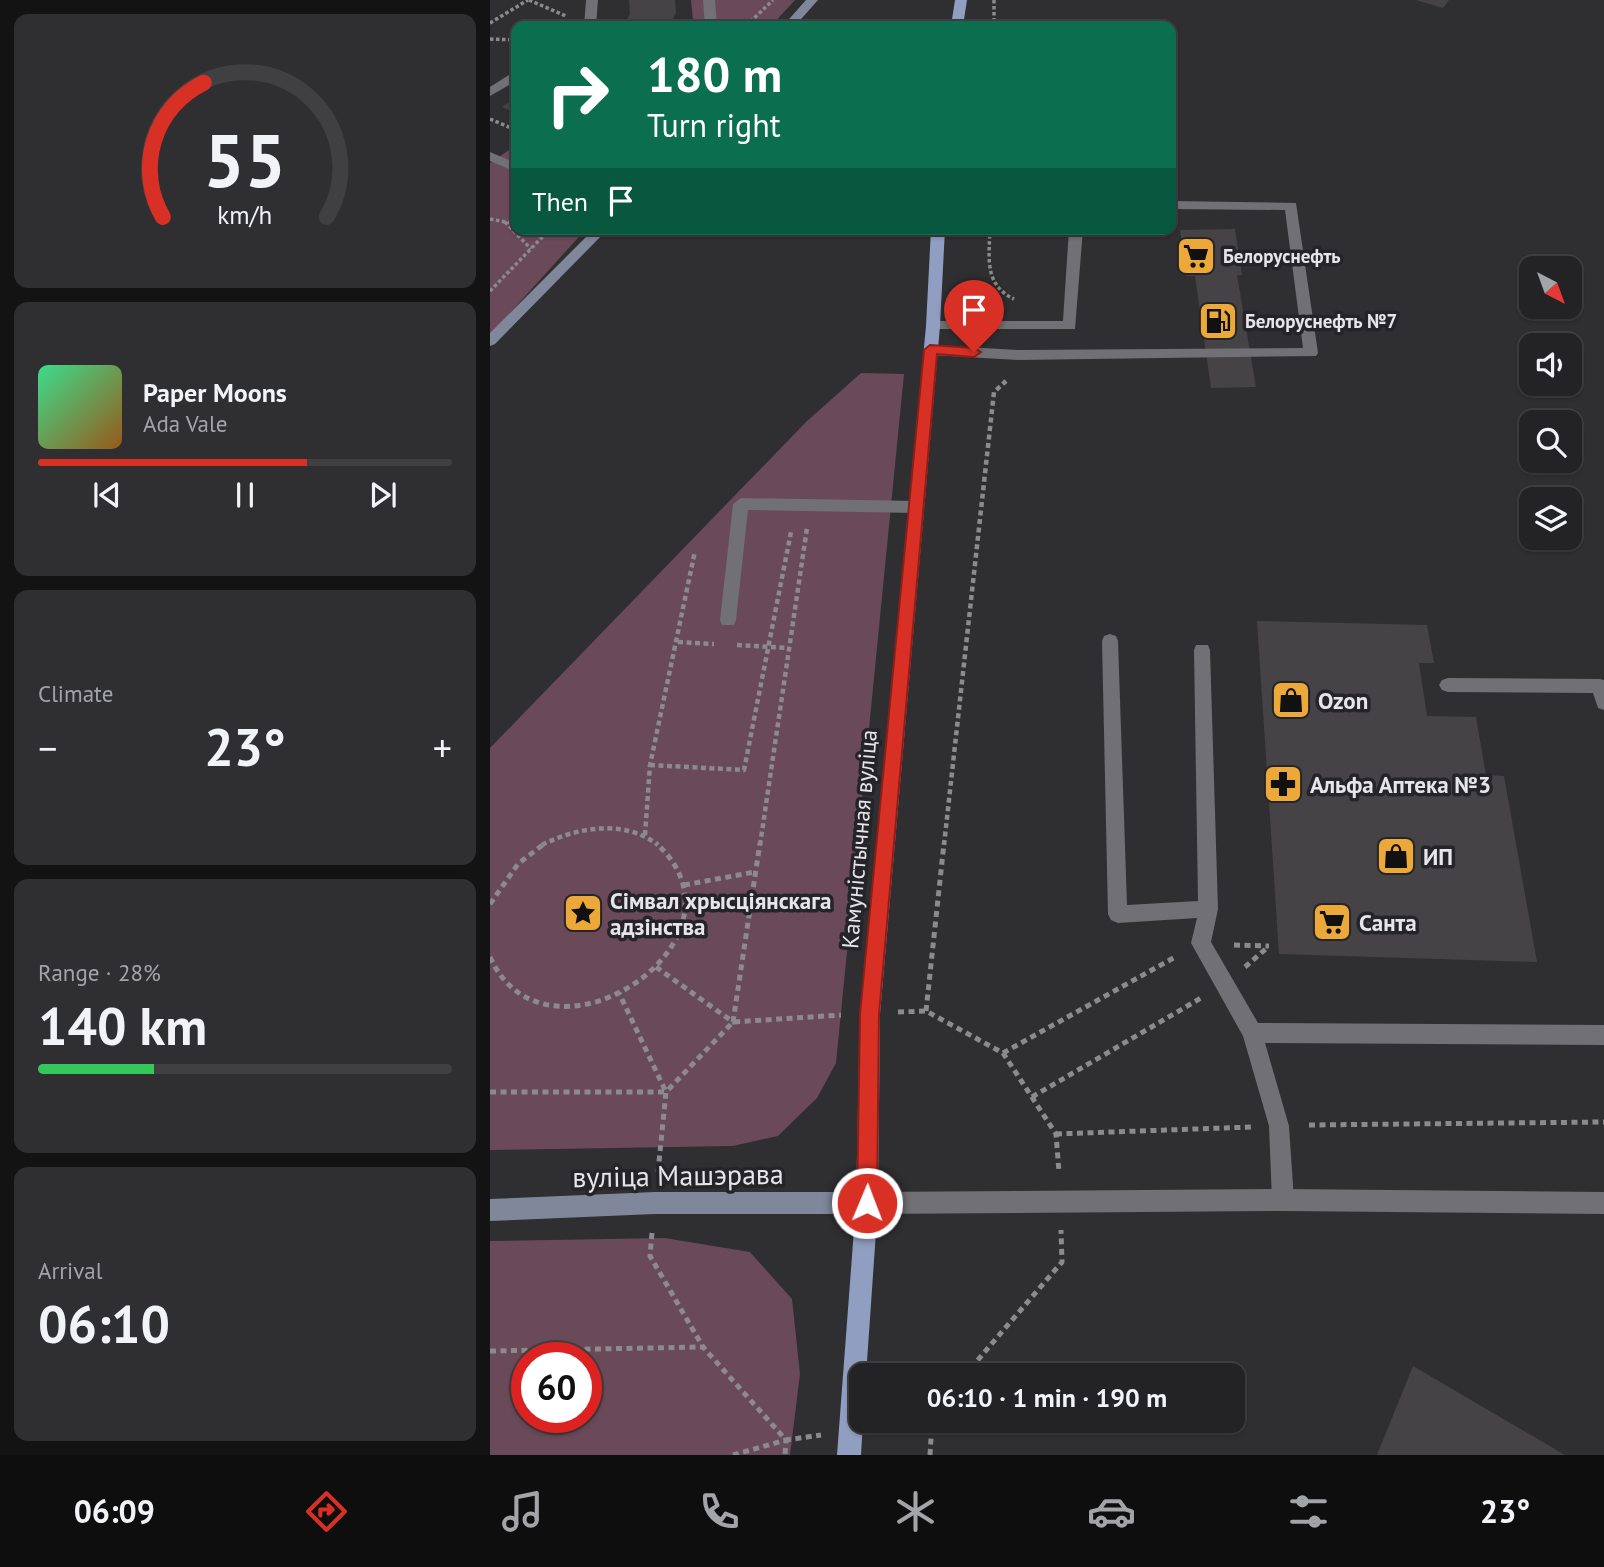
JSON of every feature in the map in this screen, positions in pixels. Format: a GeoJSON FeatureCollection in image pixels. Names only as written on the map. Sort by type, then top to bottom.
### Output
{"type":"FeatureCollection","features":[{"type":"Feature","properties":{"kind":"main road"},"geometry":{"type":"LineString","coordinates":[[958,21],[961,0]]}},
{"type":"Feature","properties":{"kind":"main road","name":"Камуністычная вуліца"},"geometry":{"type":"LineString","coordinates":[[855,1363],[867,1203],[870,1014],[933,326],[938,235]]}},
{"type":"Feature","properties":{"kind":"main road","name":"Камуністычная вуліца"},"geometry":{"type":"LineString","coordinates":[[849,1455],[850,1433]]}},
{"type":"Feature","properties":{"kind":"street"},"geometry":{"type":"LineString","coordinates":[[590,21],[592,0]]}},
{"type":"Feature","properties":{"kind":"street"},"geometry":{"type":"LineString","coordinates":[[709,0],[711,21]]}},
{"type":"Feature","properties":{"kind":"street"},"geometry":{"type":"LineString","coordinates":[[793,21],[812,0]]}},
{"type":"Feature","properties":{"kind":"street"},"geometry":{"type":"LineString","coordinates":[[490,92],[511,79]]}},
{"type":"Feature","properties":{"kind":"street"},"geometry":{"type":"LineString","coordinates":[[490,156],[511,166]]}},
{"type":"Feature","properties":{"kind":"street"},"geometry":{"type":"LineString","coordinates":[[930,350],[1018,355],[1311,353],[1292,206],[1176,205]]}},
{"type":"Feature","properties":{"kind":"street"},"geometry":{"type":"LineString","coordinates":[[490,341],[596,235]]}},
{"type":"Feature","properties":{"kind":"street"},"geometry":{"type":"LineString","coordinates":[[933,326],[1070,326],[1076,235]]}},
{"type":"Feature","properties":{"kind":"street"},"geometry":{"type":"LineString","coordinates":[[728,620],[741,505],[916,507]]}},
{"type":"Feature","properties":{"kind":"street"},"geometry":{"type":"LineString","coordinates":[[1110,641],[1118,914],[1208,909]]}},
{"type":"Feature","properties":{"kind":"street"},"geometry":{"type":"LineString","coordinates":[[1202,650],[1208,909],[1201,943],[1252,1033],[1279,1126],[1283,1200]]}},
{"type":"Feature","properties":{"kind":"street"},"geometry":{"type":"LineString","coordinates":[[1448,685],[1600,686],[1604,703]]}},
{"type":"Feature","properties":{"kind":"street"},"geometry":{"type":"LineString","coordinates":[[1252,1033],[1604,1035]]}},
{"type":"Feature","properties":{"kind":"street"},"geometry":{"type":"LineString","coordinates":[[867,1203],[1283,1200],[1604,1202]]}},
{"type":"Feature","properties":{"kind":"street","name":"вуліца Машэрава"},"geometry":{"type":"LineString","coordinates":[[490,1210],[655,1203],[867,1203]]}},
{"type":"Feature","properties":{"kind":"path"},"geometry":{"type":"LineString","coordinates":[[490,23],[528,0],[577,21]]}},
{"type":"Feature","properties":{"kind":"path"},"geometry":{"type":"LineString","coordinates":[[751,21],[773,0]]}},
{"type":"Feature","properties":{"kind":"path"},"geometry":{"type":"LineString","coordinates":[[993,21],[994,0]]}},
{"type":"Feature","properties":{"kind":"path"},"geometry":{"type":"LineString","coordinates":[[490,39],[511,40]]}},
{"type":"Feature","properties":{"kind":"path"},"geometry":{"type":"LineString","coordinates":[[490,120],[511,128]]}},
{"type":"Feature","properties":{"kind":"path"},"geometry":{"type":"LineString","coordinates":[[490,219],[511,223]]}},
{"type":"Feature","properties":{"kind":"path"},"geometry":{"type":"LineString","coordinates":[[505,222],[511,228]]}},
{"type":"Feature","properties":{"kind":"path"},"geometry":{"type":"LineString","coordinates":[[518,235],[531,249]]}},
{"type":"Feature","properties":{"kind":"path"},"geometry":{"type":"LineString","coordinates":[[490,291],[544,235]]}},
{"type":"Feature","properties":{"kind":"path"},"geometry":{"type":"LineString","coordinates":[[990,235],[990,281],[1002,295],[1023,302],[1021,326]]}},
{"type":"Feature","properties":{"kind":"path"},"geometry":{"type":"LineString","coordinates":[[926,1011],[994,392],[1002,383],[1018,375],[1018,355]]}},
{"type":"Feature","properties":{"kind":"path"},"geometry":{"type":"LineString","coordinates":[[656,967],[733,1022],[810,505]]}},
{"type":"Feature","properties":{"kind":"path"},"geometry":{"type":"LineString","coordinates":[[650,765],[744,769],[792,532]]}},
{"type":"Feature","properties":{"kind":"path"},"geometry":{"type":"LineString","coordinates":[[645,835],[650,765],[695,551]]}},
{"type":"Feature","properties":{"kind":"path"},"geometry":{"type":"LineString","coordinates":[[490,904],[507,874],[536,847],[572,831],[610,827],[645,835],[671,856],[684,885],[684,919],[668,954],[639,983],[600,1002],[559,1006],[522,997],[496,974],[490,957]]}},
{"type":"Feature","properties":{"kind":"path"},"geometry":{"type":"LineString","coordinates":[[684,885],[755,872]]}},
{"type":"Feature","properties":{"kind":"path"},"geometry":{"type":"LineString","coordinates":[[1003,1053],[1201,943],[1269,946],[1226,984],[1032,1097]]}},
{"type":"Feature","properties":{"kind":"path"},"geometry":{"type":"LineString","coordinates":[[490,1092],[666,1092],[619,993]]}},
{"type":"Feature","properties":{"kind":"path"},"geometry":{"type":"LineString","coordinates":[[1056,1134],[1279,1126],[1604,1122]]}},
{"type":"Feature","properties":{"kind":"path"},"geometry":{"type":"LineString","coordinates":[[650,1256],[703,1347],[786,1440],[785,1455]]}},
{"type":"Feature","properties":{"kind":"path"},"geometry":{"type":"LineString","coordinates":[[490,1351],[703,1347]]}},
{"type":"Feature","properties":{"kind":"path"},"geometry":{"type":"LineString","coordinates":[[733,1455],[786,1440],[849,1430]]}},
{"type":"Feature","properties":{"kind":"path"},"geometry":{"type":"LineString","coordinates":[[930,1455],[931,1433]]}},
{"type":"Feature","properties":{"kind":"shaded area"},"geometry":{"type":"Polygon","coordinates":[[[691,0],[795,0],[776,21],[693,21],[691,0]]]}},
{"type":"Feature","properties":{"kind":"shaded area"},"geometry":{"type":"Polygon","coordinates":[[[511,148],[511,235],[581,235],[490,335],[490,163],[511,148]]]}},
{"type":"Feature","properties":{"kind":"shaded area"},"geometry":{"type":"Polygon","coordinates":[[[861,373],[904,374],[836,1063],[817,1098],[778,1136],[733,1146],[490,1150],[490,748],[806,422],[861,373]]]}},
{"type":"Feature","properties":{"kind":"shaded area"},"geometry":{"type":"Polygon","coordinates":[[[665,1238],[750,1252],[792,1299],[800,1374],[790,1455],[490,1455],[490,1241],[665,1238]]]}},
{"type":"Feature","properties":{"kind":"building"},"geometry":{"type":"Polygon","coordinates":[[[629,0],[675,0],[676,13],[672,21],[626,21],[630,14],[629,0]]]}},
{"type":"Feature","properties":{"kind":"building"},"geometry":{"type":"Polygon","coordinates":[[[1416,0],[1449,0],[1443,8],[1416,0]]]}},
{"type":"Feature","properties":{"kind":"building"},"geometry":{"type":"Polygon","coordinates":[[[511,101],[511,111],[502,107],[511,101]]]}},
{"type":"Feature","properties":{"kind":"building"},"geometry":{"type":"Polygon","coordinates":[[[1235,229],[1242,275],[1237,275],[1256,387],[1211,388],[1195,276],[1186,276],[1180,230],[1235,229]]]}},
{"type":"Feature","properties":{"kind":"building"},"geometry":{"type":"Polygon","coordinates":[[[1257,621],[1427,625],[1434,663],[1419,663],[1427,716],[1476,717],[1486,775],[1504,776],[1537,962],[1279,954],[1257,621]]]}},
{"type":"Feature","properties":{"kind":"building"},"geometry":{"type":"Polygon","coordinates":[[[1413,1366],[1565,1455],[1377,1455],[1413,1366]]]}},
{"type":"Feature","properties":{"kind":"place","name":"Белоруснефть"},"geometry":{"type":"Point","coordinates":[1196,256]}},
{"type":"Feature","properties":{"kind":"place","name":"Белоруснефть №7"},"geometry":{"type":"Point","coordinates":[1218,321]}},
{"type":"Feature","properties":{"kind":"place","name":"Ozon"},"geometry":{"type":"Point","coordinates":[1291,700]}},
{"type":"Feature","properties":{"kind":"place","name":"Альфа Аптека №3"},"geometry":{"type":"Point","coordinates":[1283,784]}},
{"type":"Feature","properties":{"kind":"place","name":"ИП"},"geometry":{"type":"Point","coordinates":[1396,856]}},
{"type":"Feature","properties":{"kind":"place","name":"Сімвал хрысціянскага адзінства"},"geometry":{"type":"Point","coordinates":[583,913]}},
{"type":"Feature","properties":{"kind":"place","name":"Санта"},"geometry":{"type":"Point","coordinates":[1332,922]}},
{"type":"Feature","properties":{"kind":"route"},"geometry":{"type":"LineString","coordinates":[[867,1203],[870,1014],[930,350],[974,352]]}}]}
